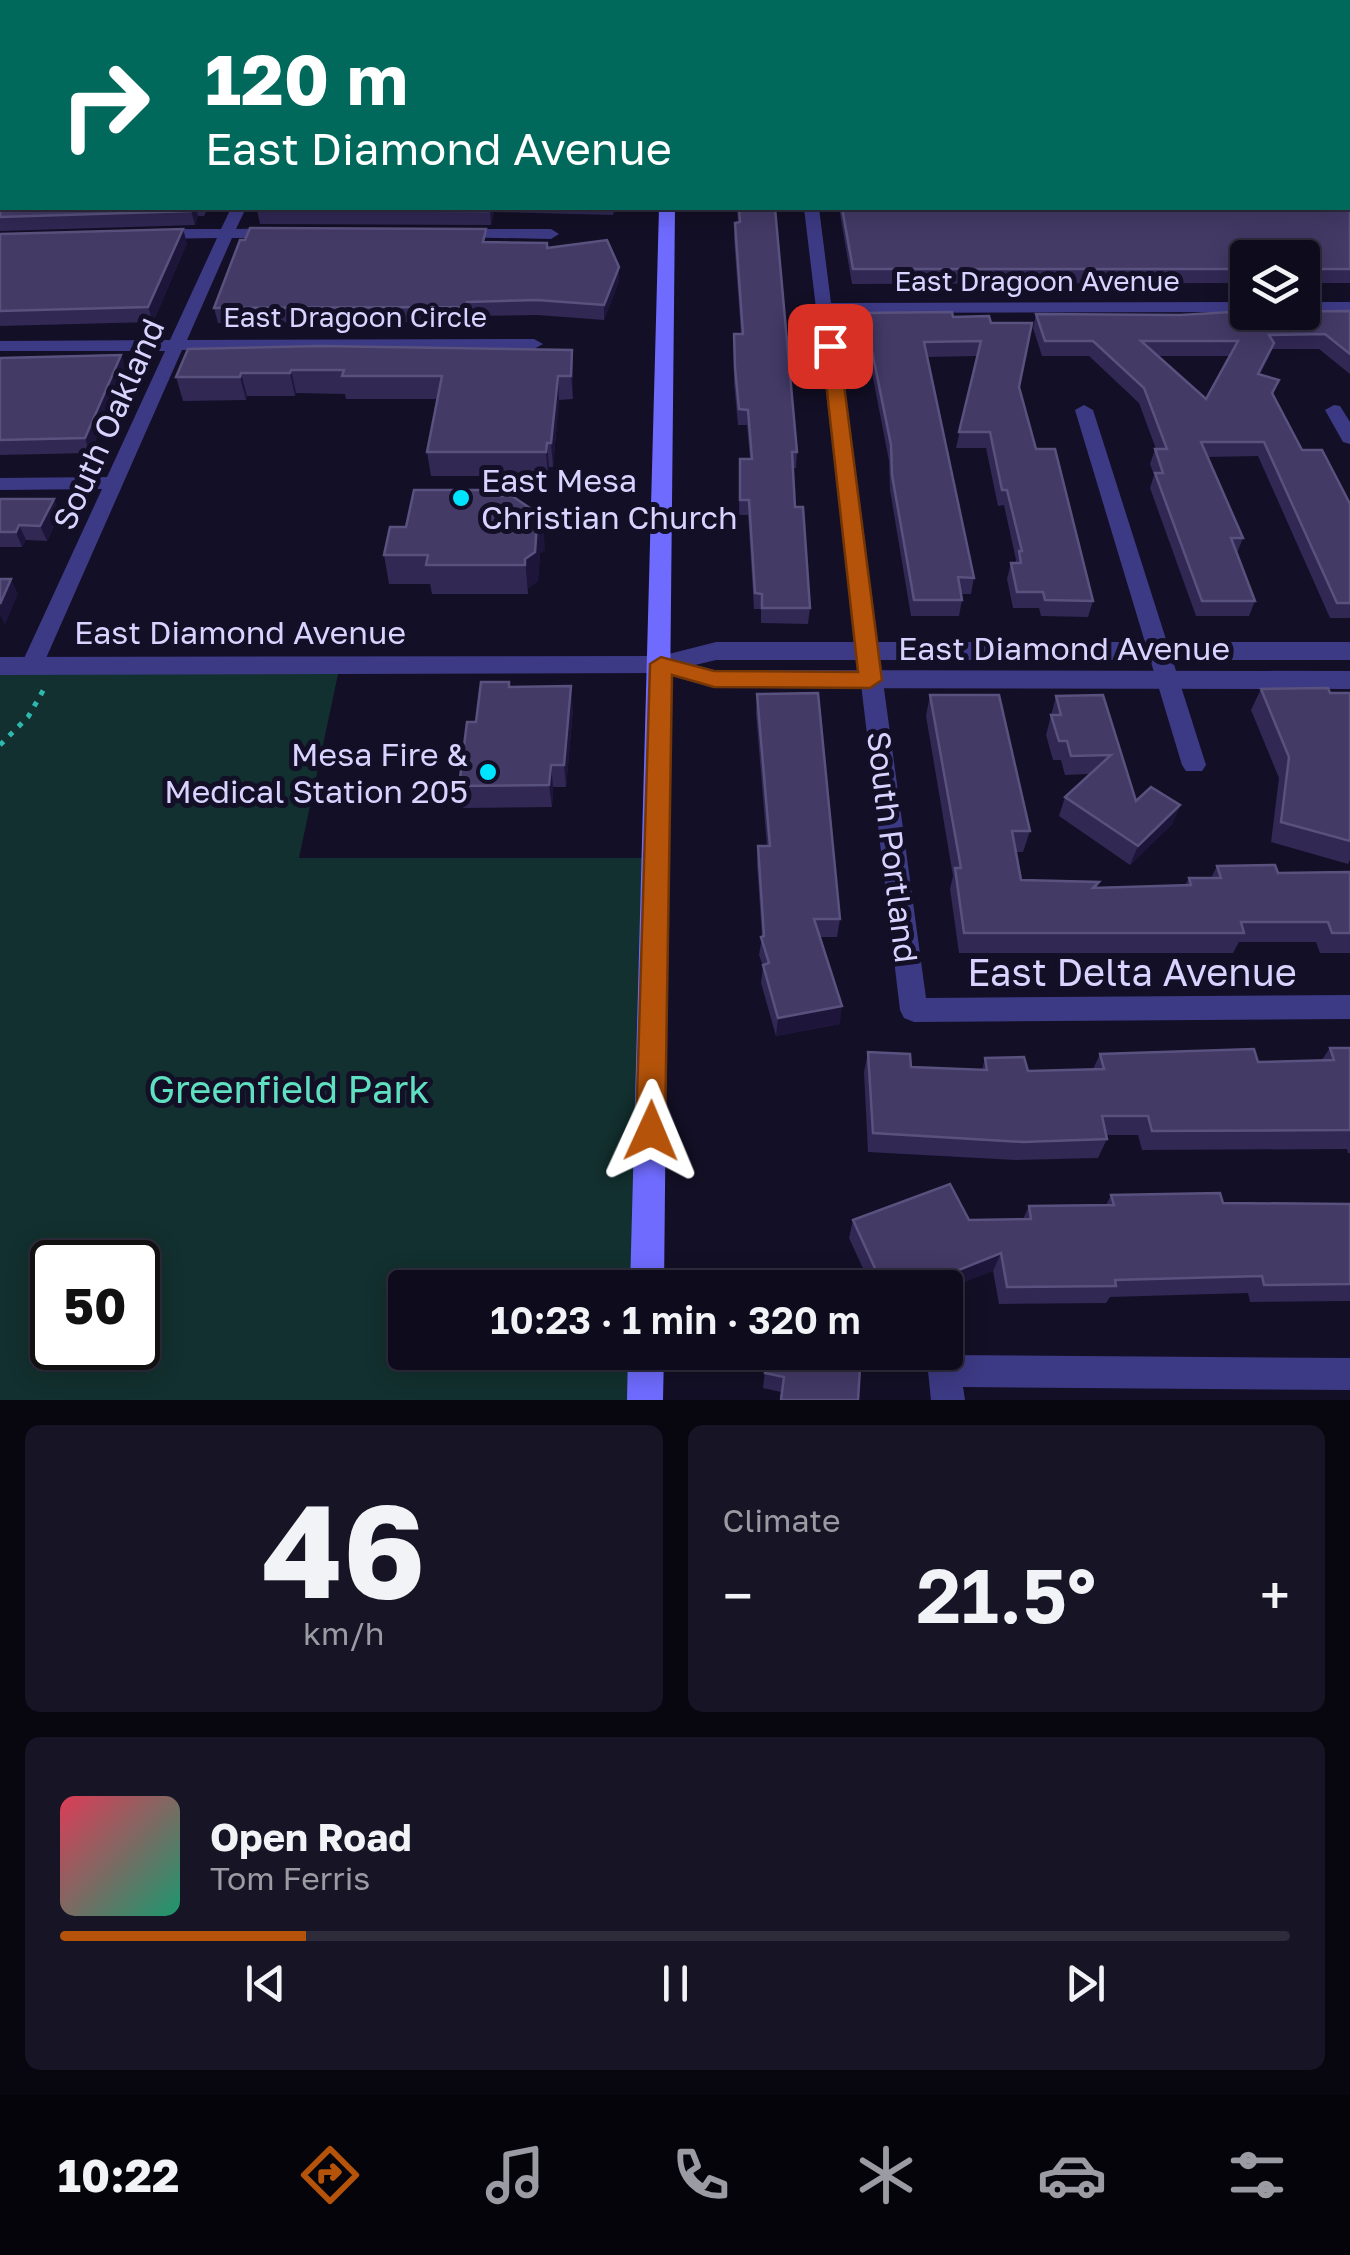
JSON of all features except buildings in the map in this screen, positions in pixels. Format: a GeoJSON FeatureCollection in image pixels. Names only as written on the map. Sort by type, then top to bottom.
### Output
{"type":"FeatureCollection","features":[{"type":"Feature","properties":{"kind":"main road"},"geometry":{"type":"LineString","coordinates":[[648,1270],[666,210]]}},
{"type":"Feature","properties":{"kind":"main road"},"geometry":{"type":"LineString","coordinates":[[645,1400],[646,1370]]}},
{"type":"Feature","properties":{"kind":"street","name":"South Oakland"},"geometry":{"type":"LineString","coordinates":[[44,665],[114,483],[237,210]]}},
{"type":"Feature","properties":{"kind":"street","name":"South Portland"},"geometry":{"type":"LineString","coordinates":[[811,210],[914,1010]]}},
{"type":"Feature","properties":{"kind":"street"},"geometry":{"type":"LineString","coordinates":[[132,234],[303,234]]}},
{"type":"Feature","properties":{"kind":"street"},"geometry":{"type":"LineString","coordinates":[[436,234],[551,234]]}},
{"type":"Feature","properties":{"kind":"street","name":"East Dragoon Avenue"},"geometry":{"type":"LineString","coordinates":[[826,308],[1230,307]]}},
{"type":"Feature","properties":{"kind":"street"},"geometry":{"type":"LineString","coordinates":[[1320,307],[1350,307]]}},
{"type":"Feature","properties":{"kind":"street"},"geometry":{"type":"LineString","coordinates":[[0,346],[177,344]]}},
{"type":"Feature","properties":{"kind":"street","name":"East Dragoon Circle"},"geometry":{"type":"LineString","coordinates":[[177,344],[534,344]]}},
{"type":"Feature","properties":{"kind":"street"},"geometry":{"type":"LineString","coordinates":[[1084,410],[1194,765]]}},
{"type":"Feature","properties":{"kind":"street"},"geometry":{"type":"LineString","coordinates":[[1334,410],[1350,438]]}},
{"type":"Feature","properties":{"kind":"street"},"geometry":{"type":"LineString","coordinates":[[0,484],[114,483]]}},
{"type":"Feature","properties":{"kind":"street","name":"East Diamond Avenue"},"geometry":{"type":"LineString","coordinates":[[0,666],[661,664],[716,651],[1350,651]]}},
{"type":"Feature","properties":{"kind":"street","name":"East Diamond Avenue"},"geometry":{"type":"LineString","coordinates":[[661,664],[714,679],[1350,680]]}},
{"type":"Feature","properties":{"kind":"street","name":"East Delta Avenue"},"geometry":{"type":"LineString","coordinates":[[914,1010],[1350,1008]]}},
{"type":"Feature","properties":{"kind":"street"},"geometry":{"type":"LineString","coordinates":[[946,1386],[1350,1374]]}},
{"type":"Feature","properties":{"kind":"path"},"geometry":{"type":"LineString","coordinates":[[0,745],[28,716],[44,665]]}},
{"type":"Feature","properties":{"kind":"green space","name":"Greenfield Park"},"geometry":{"type":"Polygon","coordinates":[[[340,665],[299,858],[656,858],[647,1270],[388,1270],[388,1370],[646,1370],[645,1400],[0,1400],[0,666],[340,665]]]}},
{"type":"Feature","properties":{"kind":"place","name":"East Mesa Christian Church"},"geometry":{"type":"Point","coordinates":[461,498]}},
{"type":"Feature","properties":{"kind":"place","name":"Mesa Fire & Medical Station 205"},"geometry":{"type":"Point","coordinates":[488,772]}},
{"type":"Feature","properties":{"kind":"route"},"geometry":{"type":"LineString","coordinates":[[651,1131],[661,664],[714,679],[870,680],[830,346]]}}]}
